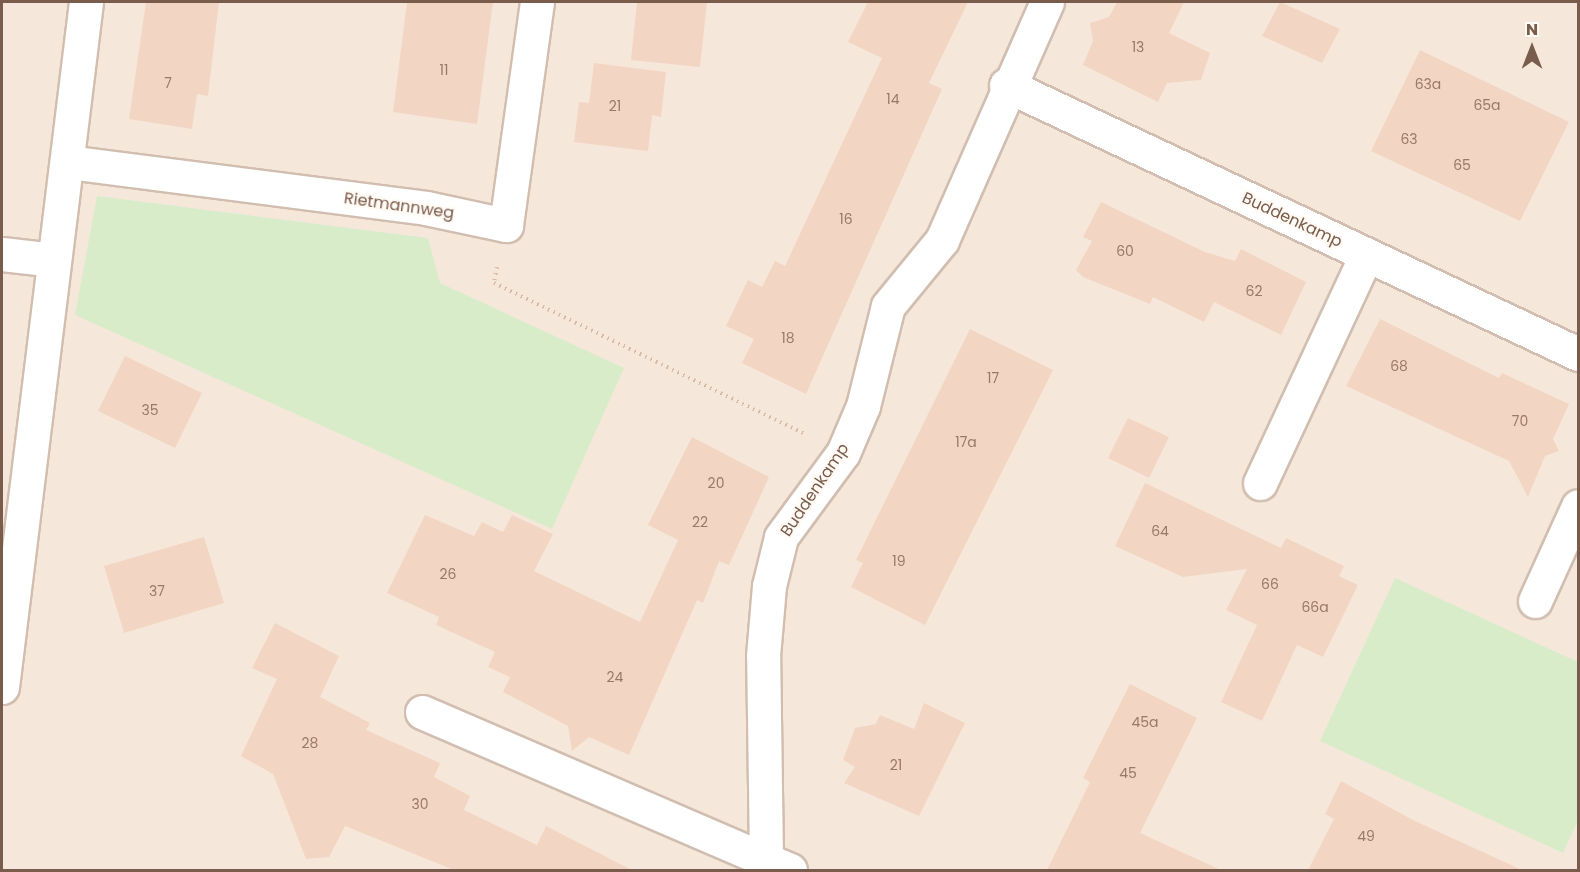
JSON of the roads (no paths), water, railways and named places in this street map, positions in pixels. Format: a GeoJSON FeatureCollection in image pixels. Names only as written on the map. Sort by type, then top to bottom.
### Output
{"type":"FeatureCollection","features":[{"type":"Feature","properties":{"kind":"street"},"geometry":{"type":"LineString","coordinates":[[2,687],[86,2]]}},
{"type":"Feature","properties":{"kind":"street","name":"Rietmannweg"},"geometry":{"type":"LineString","coordinates":[[68,162],[426,208],[506,225],[537,2]]}},
{"type":"Feature","properties":{"kind":"street","name":"Buddenkamp"},"geometry":{"type":"LineString","coordinates":[[422,712],[778,865],[763,656],[769,586],[781,537],[843,453],[863,406],[888,306],[942,240],[1006,85],[1047,2]]}},
{"type":"Feature","properties":{"kind":"street","name":"Buddenkamp"},"geometry":{"type":"LineString","coordinates":[[1006,85],[1578,354]]}},
{"type":"Feature","properties":{"kind":"street"},"geometry":{"type":"LineString","coordinates":[[2,254],[54,260]]}},
{"type":"Feature","properties":{"kind":"street"},"geometry":{"type":"LineString","coordinates":[[1260,483],[1366,256]]}},
{"type":"Feature","properties":{"kind":"street"},"geometry":{"type":"LineString","coordinates":[[1535,601],[1578,506]]}}]}
